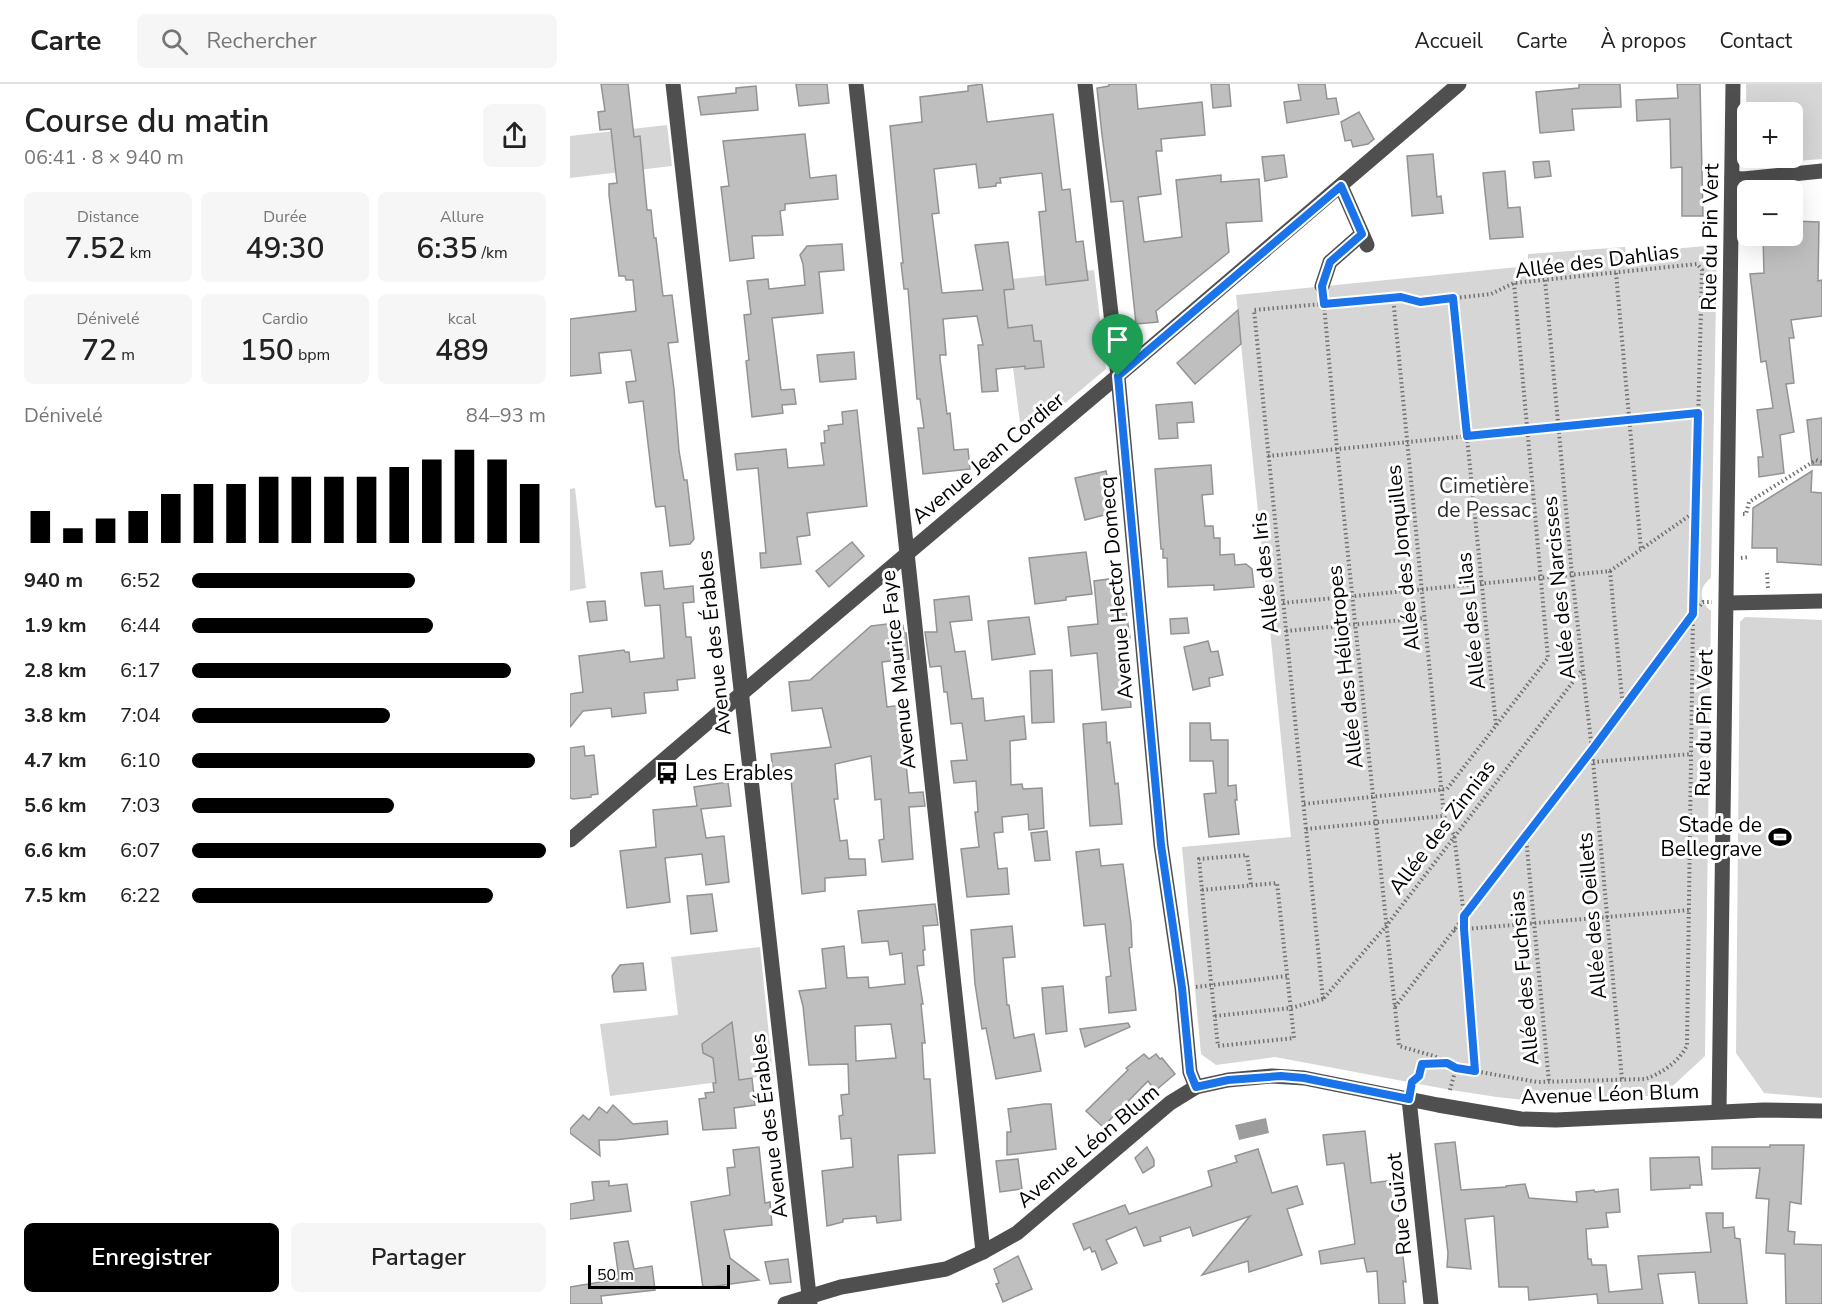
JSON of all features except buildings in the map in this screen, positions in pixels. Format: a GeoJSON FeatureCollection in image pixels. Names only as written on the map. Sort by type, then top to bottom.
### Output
{"type":"FeatureCollection","features":[{"type":"Feature","properties":{"kind":"street","name":"Avenue des Érables"},"geometry":{"type":"LineString","coordinates":[[673,84],[810,1300]]}},
{"type":"Feature","properties":{"kind":"street","name":"Avenue Maurice Faye"},"geometry":{"type":"LineString","coordinates":[[856,84],[983,1252]]}},
{"type":"Feature","properties":{"kind":"street","name":"Avenue Hector Domecq"},"geometry":{"type":"LineString","coordinates":[[1085,84],[1118,376],[1161,845],[1182,988],[1190,1072],[1196,1087]]}},
{"type":"Feature","properties":{"kind":"street","name":"Avenue Jean Cordier"},"geometry":{"type":"LineString","coordinates":[[570,840],[1460,84]]}},
{"type":"Feature","properties":{"kind":"street","name":"Rue du Pin Vert"},"geometry":{"type":"LineString","coordinates":[[1719,1111],[1721,603],[1727,514],[1733,84]]}},
{"type":"Feature","properties":{"kind":"street"},"geometry":{"type":"LineString","coordinates":[[1732,178],[1743,179],[1822,171]]}},
{"type":"Feature","properties":{"kind":"street"},"geometry":{"type":"LineString","coordinates":[[1322,286],[1330,262],[1365,239],[1341,186]]}},
{"type":"Feature","properties":{"kind":"street"},"geometry":{"type":"LineString","coordinates":[[1721,603],[1822,601]]}},
{"type":"Feature","properties":{"kind":"street","name":"Avenue Léon Blum"},"geometry":{"type":"LineString","coordinates":[[785,1304],[810,1300],[841,1287],[946,1269],[983,1252],[1017,1233],[1170,1103],[1196,1087],[1228,1080],[1281,1076],[1304,1078],[1521,1119],[1556,1120],[1719,1111],[1822,1111]]}},
{"type":"Feature","properties":{"kind":"street","name":"Rue Guizot"},"geometry":{"type":"LineString","coordinates":[[1409,1099],[1431,1304]]}},
{"type":"Feature","properties":{"kind":"path","name":"Allée des Dahlias"},"geometry":{"type":"LineString","coordinates":[[1399,1046],[1434,1056],[1456,1068],[1549,1082],[1646,1079],[1657,1076],[1684,1053],[1687,1045],[1693,614],[1702,270],[1697,264],[1514,283],[1491,294],[1420,302]]}},
{"type":"Feature","properties":{"kind":"path"},"geometry":{"type":"LineString","coordinates":[[1616,273],[1641,549]]}},
{"type":"Feature","properties":{"kind":"path","name":"Allée des Narcisses"},"geometry":{"type":"LineString","coordinates":[[1545,280],[1572,575],[1592,750]]}},
{"type":"Feature","properties":{"kind":"path"},"geometry":{"type":"LineString","coordinates":[[1304,804],[1447,789],[1548,658],[1514,283]]}},
{"type":"Feature","properties":{"kind":"path","name":"Allée des Héliotropes"},"geometry":{"type":"LineString","coordinates":[[1322,286],[1399,1046]]}},
{"type":"Feature","properties":{"kind":"path","name":"Allée des Iris"},"geometry":{"type":"LineString","coordinates":[[1323,999],[1254,310],[1393,297],[1420,302]]}},
{"type":"Feature","properties":{"kind":"path","name":"Allée des Jonquilles"},"geometry":{"type":"LineString","coordinates":[[1393,297],[1444,816]]}},
{"type":"Feature","properties":{"kind":"path","name":"Allée des Lilas"},"geometry":{"type":"LineString","coordinates":[[1453,298],[1496,725]]}},
{"type":"Feature","properties":{"kind":"path"},"geometry":{"type":"LineString","coordinates":[[1268,456],[1698,413]]}},
{"type":"Feature","properties":{"kind":"path"},"geometry":{"type":"LineString","coordinates":[[1727,514],[1746,514],[1749,502],[1816,460],[1822,462]]}},
{"type":"Feature","properties":{"kind":"path"},"geometry":{"type":"LineString","coordinates":[[1283,603],[1610,571],[1696,510]]}},
{"type":"Feature","properties":{"kind":"path"},"geometry":{"type":"LineString","coordinates":[[1610,571],[1623,708]]}},
{"type":"Feature","properties":{"kind":"path"},"geometry":{"type":"LineString","coordinates":[[1395,1007],[1693,614],[1703,602],[1721,603]]}},
{"type":"Feature","properties":{"kind":"path"},"geometry":{"type":"LineString","coordinates":[[1286,631],[1424,618]]}},
{"type":"Feature","properties":{"kind":"path","name":"Allée des Zinnias"},"geometry":{"type":"LineString","coordinates":[[1323,999],[1387,925],[1582,670]]}},
{"type":"Feature","properties":{"kind":"path","name":"Allée des Oeillets"},"geometry":{"type":"LineString","coordinates":[[1592,750],[1622,1079]]}},
{"type":"Feature","properties":{"kind":"path"},"geometry":{"type":"LineString","coordinates":[[1593,762],[1692,754]]}},
{"type":"Feature","properties":{"kind":"path"},"geometry":{"type":"LineString","coordinates":[[1306,829],[1444,816],[1454,835],[1464,916],[1475,1071]]}},
{"type":"Feature","properties":{"kind":"path","name":"Allée des Fuchsias"},"geometry":{"type":"LineString","coordinates":[[1526,836],[1549,1082]]}},
{"type":"Feature","properties":{"kind":"path"},"geometry":{"type":"LineString","coordinates":[[1202,890],[1277,883],[1294,1038],[1218,1046],[1211,985],[1199,859],[1247,855],[1251,885]]}},
{"type":"Feature","properties":{"kind":"path"},"geometry":{"type":"LineString","coordinates":[[1454,930],[1689,910]]}},
{"type":"Feature","properties":{"kind":"path"},"geometry":{"type":"LineString","coordinates":[[1182,988],[1287,976]]}},
{"type":"Feature","properties":{"kind":"path"},"geometry":{"type":"LineString","coordinates":[[1215,1016],[1291,1008],[1323,999]]}},
{"type":"Feature","properties":{"kind":"path"},"geometry":{"type":"LineString","coordinates":[[1409,1099],[1412,1082],[1419,1076],[1422,1064],[1447,1063]]}},
{"type":"Feature","properties":{"kind":"green space"},"geometry":{"type":"Polygon","coordinates":[[[1746,84],[1822,84],[1822,159],[1803,161],[1803,102],[1746,102],[1746,84]]]}},
{"type":"Feature","properties":{"kind":"green space"},"geometry":{"type":"Polygon","coordinates":[[[667,125],[672,166],[570,178],[570,136],[667,125]]]}},
{"type":"Feature","properties":{"kind":"green space","name":"Cimetière de Pessac"},"geometry":{"type":"Polygon","coordinates":[[[1717,245],[1711,578],[1702,590],[1702,599],[1711,611],[1705,1056],[1663,1095],[1543,1102],[1451,1090],[1275,1057],[1216,1065],[1201,1054],[1182,847],[1291,837],[1236,295],[1528,266],[1528,254],[1625,247],[1626,253],[1717,245]]]}},
{"type":"Feature","properties":{"kind":"green space"},"geometry":{"type":"Polygon","coordinates":[[[1094,270],[1106,369],[1022,439],[1002,280],[1094,270]]]}},
{"type":"Feature","properties":{"kind":"green space"},"geometry":{"type":"Polygon","coordinates":[[[575,488],[586,588],[570,591],[570,489],[575,488]]]}},
{"type":"Feature","properties":{"kind":"green space","name":"Stade de Bellegrave"},"geometry":{"type":"Polygon","coordinates":[[[1745,617],[1822,620],[1822,1098],[1764,1093],[1736,1053],[1740,622],[1745,617]]]}},
{"type":"Feature","properties":{"kind":"green space"},"geometry":{"type":"Polygon","coordinates":[[[760,947],[773,1075],[610,1096],[600,1024],[678,1015],[671,957],[760,947]]]}},
{"type":"Feature","properties":{"kind":"shaded area"},"geometry":{"type":"Polygon","coordinates":[[[1266,1118],[1269,1133],[1239,1140],[1235,1125],[1266,1118]]]}},
{"type":"Feature","properties":{"kind":"place","name":"Les Erables"},"geometry":{"type":"Point","coordinates":[667,773]}},
{"type":"Feature","properties":{"kind":"place","name":"Stade de Bellegrave"},"geometry":{"type":"Point","coordinates":[1780,837]}},
{"type":"Feature","properties":{"kind":"route"},"geometry":{"type":"LineString","coordinates":[[1341,186],[1362,234],[1330,262],[1322,286],[1324,304],[1401,297],[1420,302],[1453,298],[1467,436],[1698,413],[1693,614],[1464,916],[1475,1071],[1456,1068],[1447,1063],[1422,1064],[1419,1076],[1412,1082],[1409,1099],[1304,1078],[1281,1076],[1228,1080],[1196,1087],[1190,1072],[1182,988],[1161,845],[1118,376],[1341,186]]}}]}
